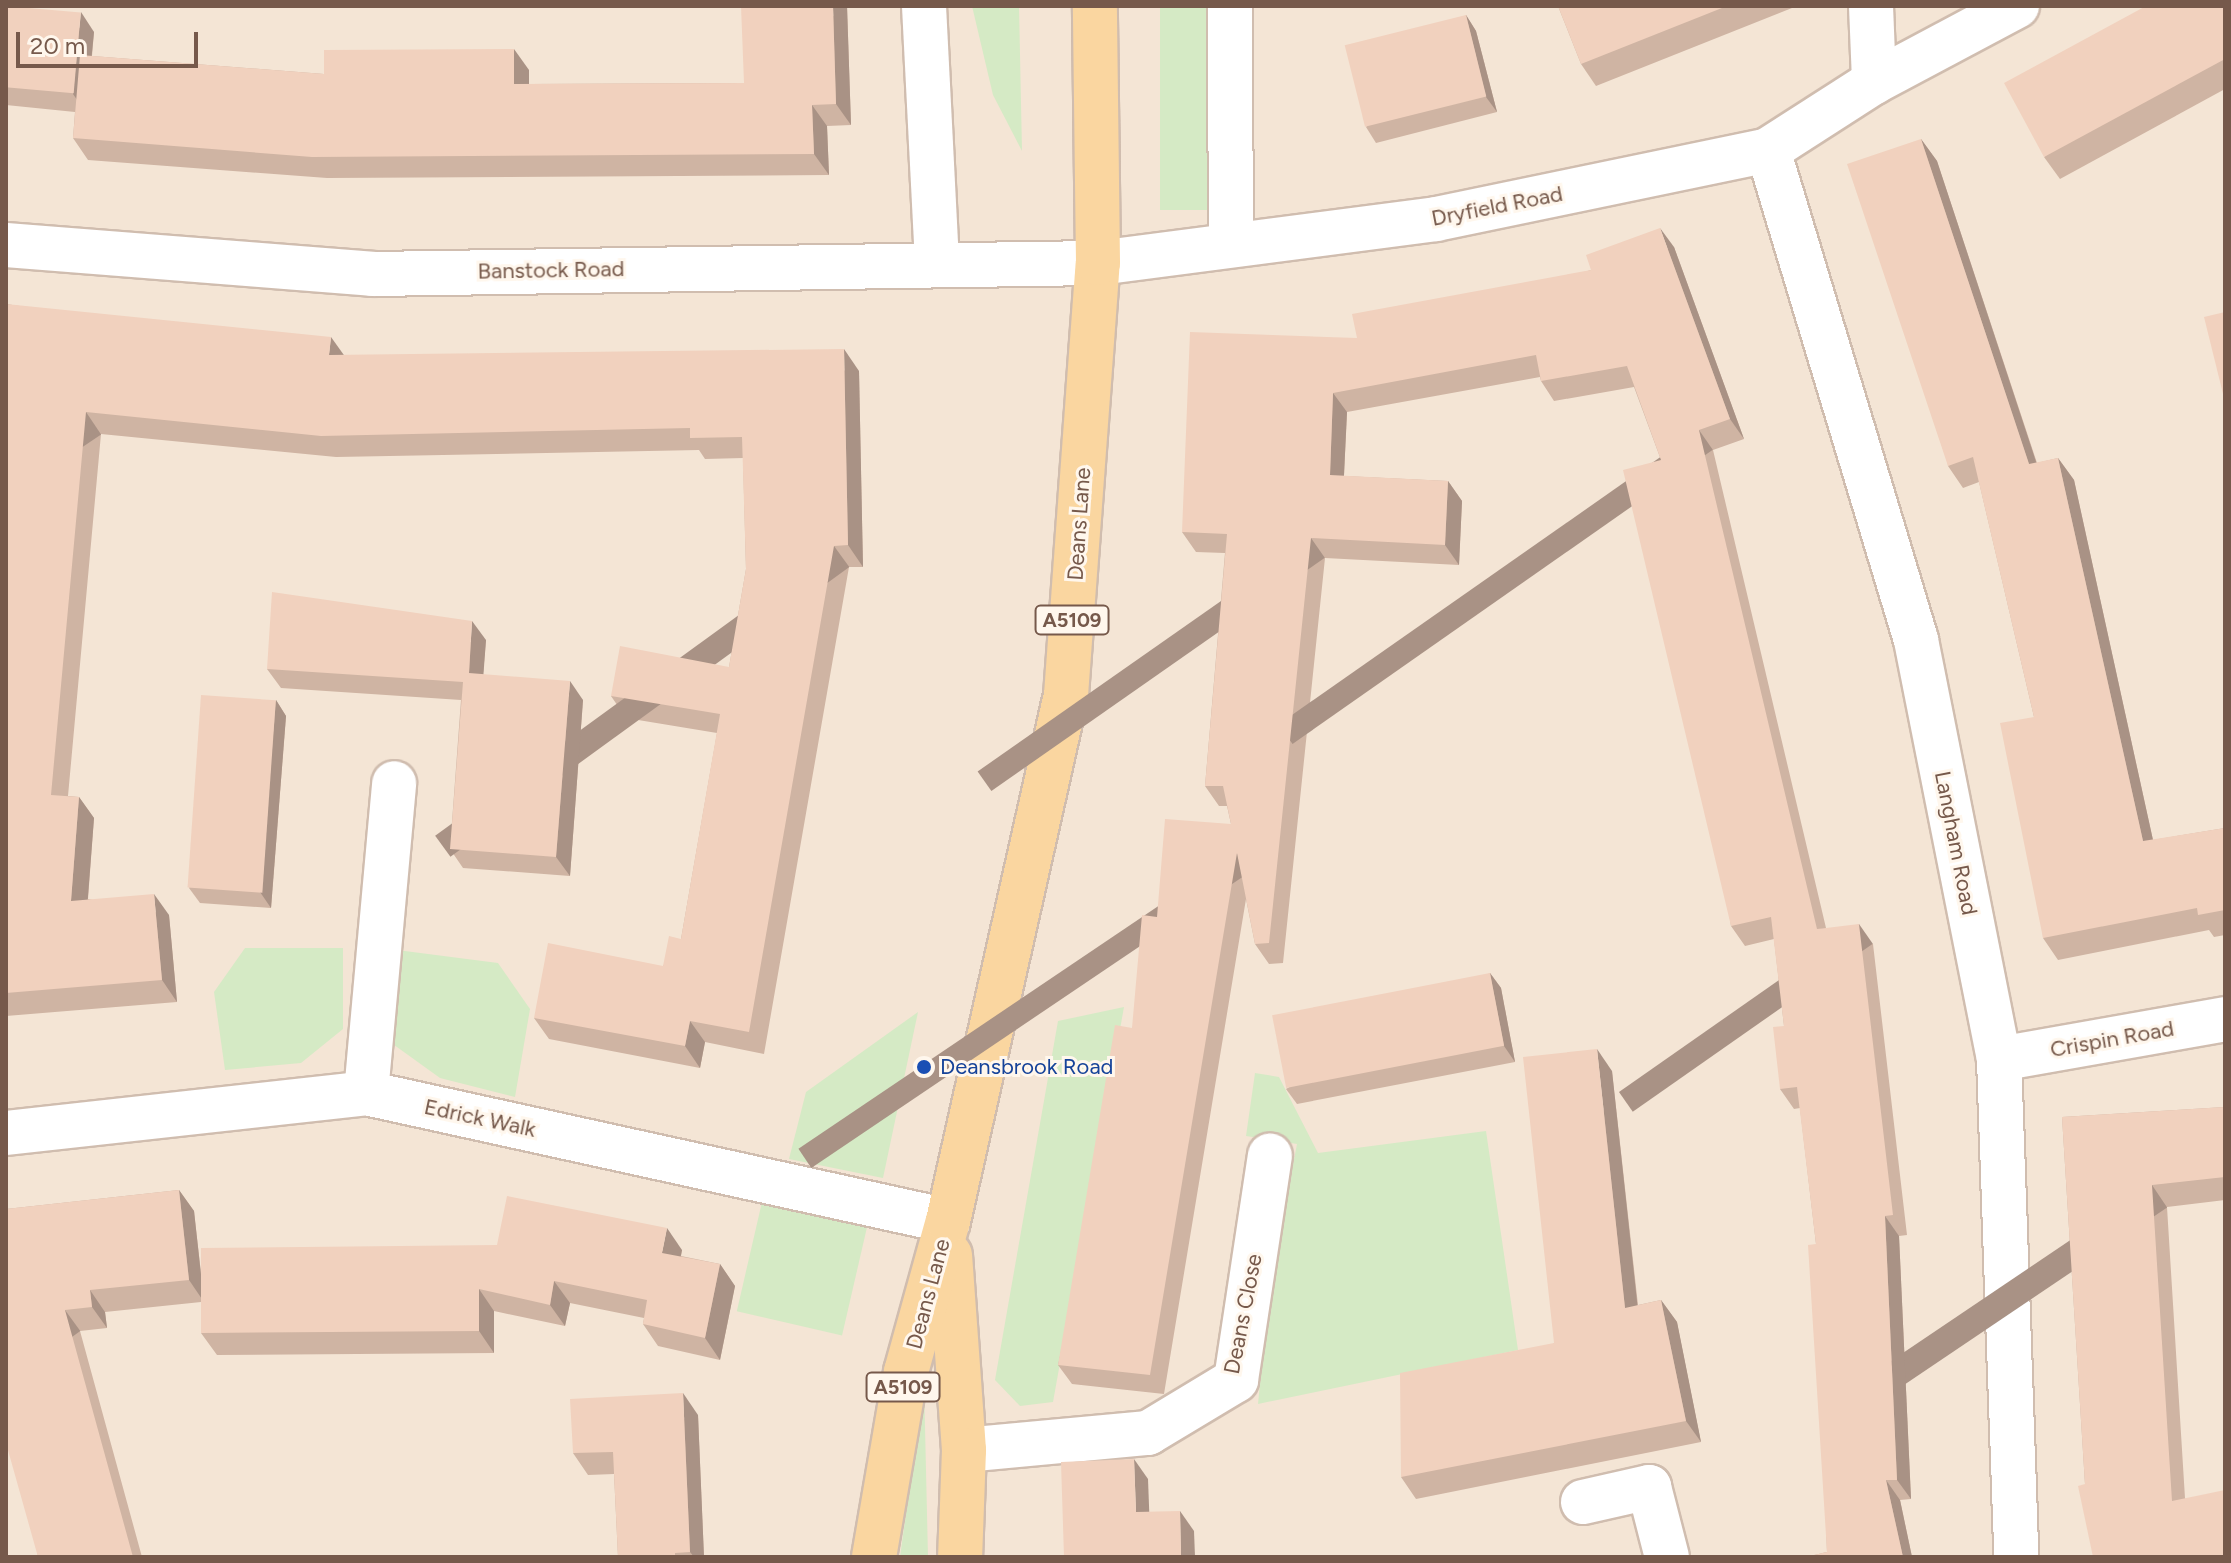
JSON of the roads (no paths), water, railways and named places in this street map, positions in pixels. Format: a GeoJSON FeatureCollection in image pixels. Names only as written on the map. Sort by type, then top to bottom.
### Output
{"type":"FeatureCollection","features":[{"type":"Feature","properties":{"kind":"main road","name":"Deans Lane"},"geometry":{"type":"LineString","coordinates":[[874,1557],[906,1372],[948,1221],[1066,695],[1098,263],[1095,6]]}},
{"type":"Feature","properties":{"kind":"main road","name":"Deans Lane"},"geometry":{"type":"LineString","coordinates":[[948,1221],[964,1450],[960,1557]]}},
{"type":"Feature","properties":{"kind":"street"},"geometry":{"type":"LineString","coordinates":[[924,6],[937,263]]}},
{"type":"Feature","properties":{"kind":"street"},"geometry":{"type":"LineString","coordinates":[[1230,6],[1231,245]]}},
{"type":"Feature","properties":{"kind":"street"},"geometry":{"type":"LineString","coordinates":[[1871,6],[1874,82]]}},
{"type":"Feature","properties":{"kind":"street","name":"Dryfield Road"},"geometry":{"type":"LineString","coordinates":[[1098,263],[1436,219],[1768,150],[1874,82],[2017,6]]}},
{"type":"Feature","properties":{"kind":"street","name":"Langham Road"},"geometry":{"type":"LineString","coordinates":[[1768,150],[1916,640],[1999,1059],[2016,1557]]}},
{"type":"Feature","properties":{"kind":"street","name":"Banstock Road"},"geometry":{"type":"LineString","coordinates":[[6,245],[372,274],[937,263],[1098,263]]}},
{"type":"Feature","properties":{"kind":"street"},"geometry":{"type":"LineString","coordinates":[[366,1093],[394,783]]}},
{"type":"Feature","properties":{"kind":"street","name":"Crispin Road"},"geometry":{"type":"LineString","coordinates":[[1999,1059],[2225,1019]]}},
{"type":"Feature","properties":{"kind":"street","name":"Edrick Walk"},"geometry":{"type":"LineString","coordinates":[[6,1133],[366,1093],[948,1221]]}},
{"type":"Feature","properties":{"kind":"street","name":"Deans Close"},"geometry":{"type":"LineString","coordinates":[[964,1450],[1148,1433],[1236,1380],[1270,1156]]}},
{"type":"Feature","properties":{"kind":"street"},"geometry":{"type":"LineString","coordinates":[[1583,1502],[1649,1487],[1667,1557]]}},
{"type":"Feature","properties":{"kind":"place","name":"Deansbrook Road"},"geometry":{"type":"Point","coordinates":[924,1067]}}]}
